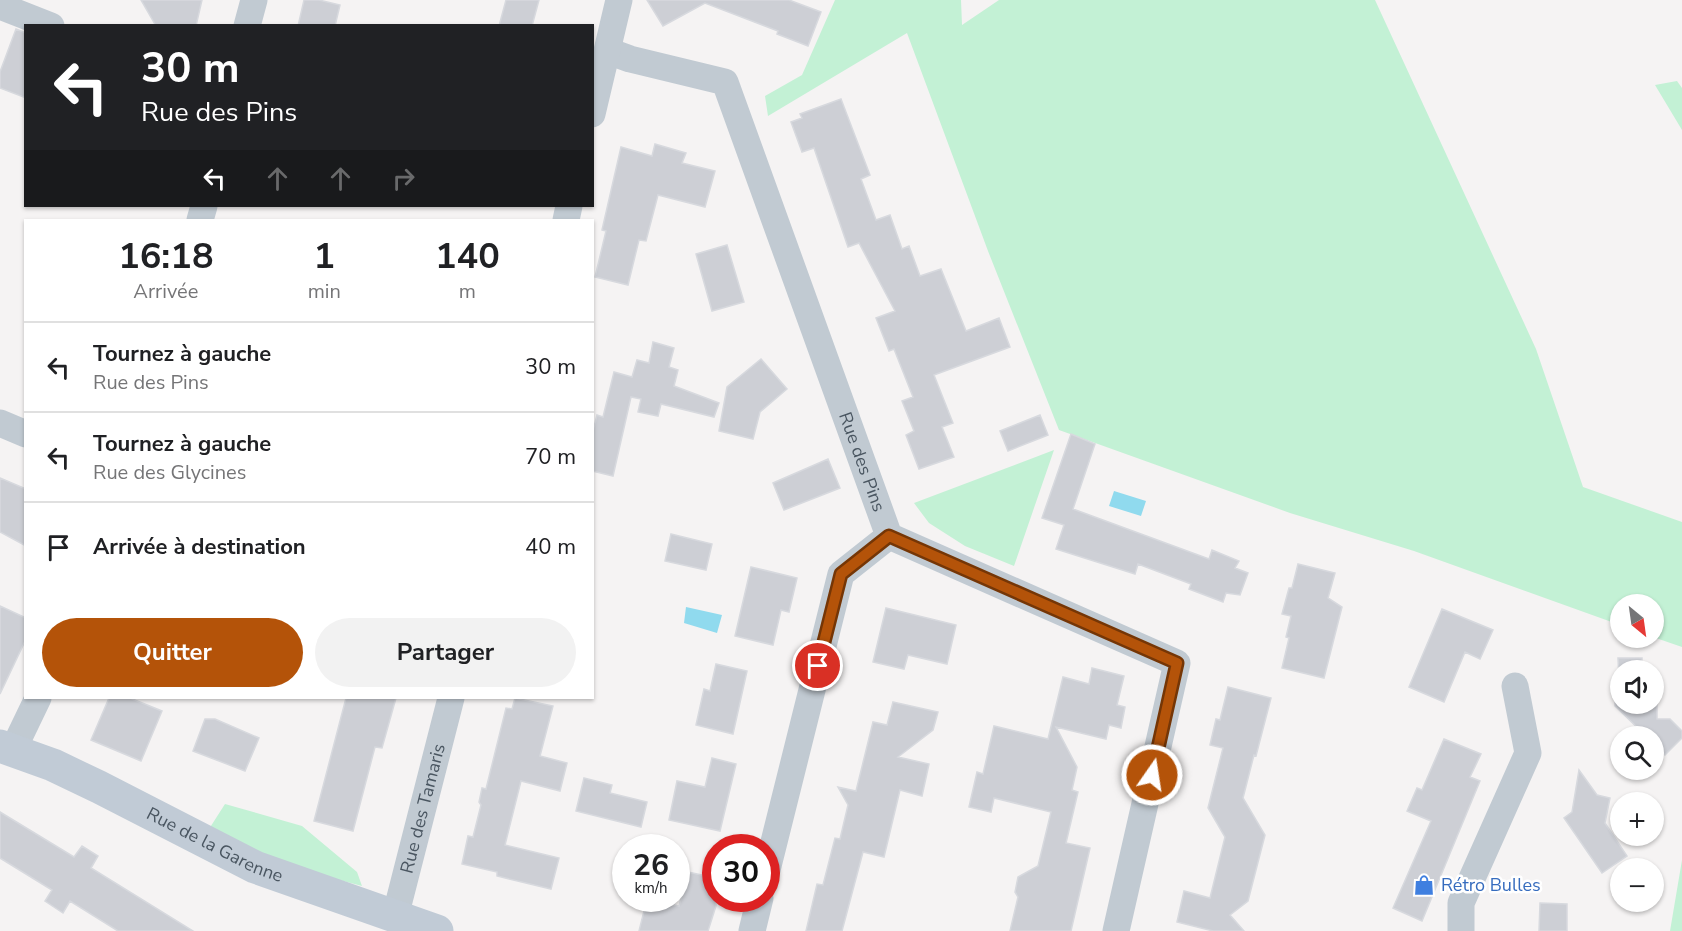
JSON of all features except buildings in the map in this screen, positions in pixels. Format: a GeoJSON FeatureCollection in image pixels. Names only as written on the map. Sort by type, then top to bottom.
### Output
{"type":"FeatureCollection","features":[{"type":"Feature","properties":{"kind":"street"},"geometry":{"type":"LineString","coordinates":[[248,24],[254,0]]}},
{"type":"Feature","properties":{"kind":"street"},"geometry":{"type":"LineString","coordinates":[[594,106],[619,0]]}},
{"type":"Feature","properties":{"kind":"street"},"geometry":{"type":"LineString","coordinates":[[0,6],[46,24]]}},
{"type":"Feature","properties":{"kind":"street","name":"Rue des Pins"},"geometry":{"type":"LineString","coordinates":[[608,51],[630,59],[725,82],[889,536]]}},
{"type":"Feature","properties":{"kind":"street"},"geometry":{"type":"LineString","coordinates":[[0,423],[24,433]]}},
{"type":"Feature","properties":{"kind":"street"},"geometry":{"type":"LineString","coordinates":[[776,834],[841,574],[889,536],[1177,663],[1116,931]]}},
{"type":"Feature","properties":{"kind":"street"},"geometry":{"type":"LineString","coordinates":[[1461,931],[1461,903],[1528,753],[1515,686]]}},
{"type":"Feature","properties":{"kind":"street"},"geometry":{"type":"LineString","coordinates":[[7,748],[37,699]]}},
{"type":"Feature","properties":{"kind":"street","name":"Rue des Tamaris"},"geometry":{"type":"LineString","coordinates":[[395,917],[451,699]]}},
{"type":"Feature","properties":{"kind":"street","name":"Rue de la Garenne"},"geometry":{"type":"LineString","coordinates":[[7,748],[53,765],[99,787],[255,867],[437,931]]}},
{"type":"Feature","properties":{"kind":"street"},"geometry":{"type":"LineString","coordinates":[[752,931],[757,912]]}},
{"type":"Feature","properties":{"kind":"green space"},"geometry":{"type":"Polygon","coordinates":[[[835,0],[961,0],[962,25],[999,0],[1375,0],[1536,349],[1583,487],[1682,522],[1682,647],[1664,641],[1664,594],[1610,594],[1610,621],[1414,551],[1290,513],[1059,430],[988,251],[907,33],[768,116],[765,96],[802,75],[835,0]]]}},
{"type":"Feature","properties":{"kind":"green space"},"geometry":{"type":"Polygon","coordinates":[[[1677,81],[1682,88],[1682,130],[1655,85],[1677,81]]]}},
{"type":"Feature","properties":{"kind":"green space"},"geometry":{"type":"Polygon","coordinates":[[[1054,450],[1014,566],[965,546],[929,523],[914,503],[1054,450]]]}},
{"type":"Feature","properties":{"kind":"green space"},"geometry":{"type":"Polygon","coordinates":[[[225,804],[302,826],[357,872],[362,886],[275,863],[209,829],[225,804]]]}},
{"type":"Feature","properties":{"kind":"green space"},"geometry":{"type":"Polygon","coordinates":[[[1682,860],[1682,931],[1670,931],[1682,860]]]}},
{"type":"Feature","properties":{"kind":"water"},"geometry":{"type":"Polygon","coordinates":[[[1114,491],[1146,501],[1141,516],[1109,506],[1114,491]]]}},
{"type":"Feature","properties":{"kind":"water"},"geometry":{"type":"Polygon","coordinates":[[[686,607],[722,615],[717,633],[684,623],[686,607]]]}},
{"type":"Feature","properties":{"kind":"place","name":"Rétro Bulles"},"geometry":{"type":"Point","coordinates":[1424,885]}},
{"type":"Feature","properties":{"kind":"route"},"geometry":{"type":"LineString","coordinates":[[818,666],[841,574],[889,536],[1177,663],[1152,775]]}}]}
